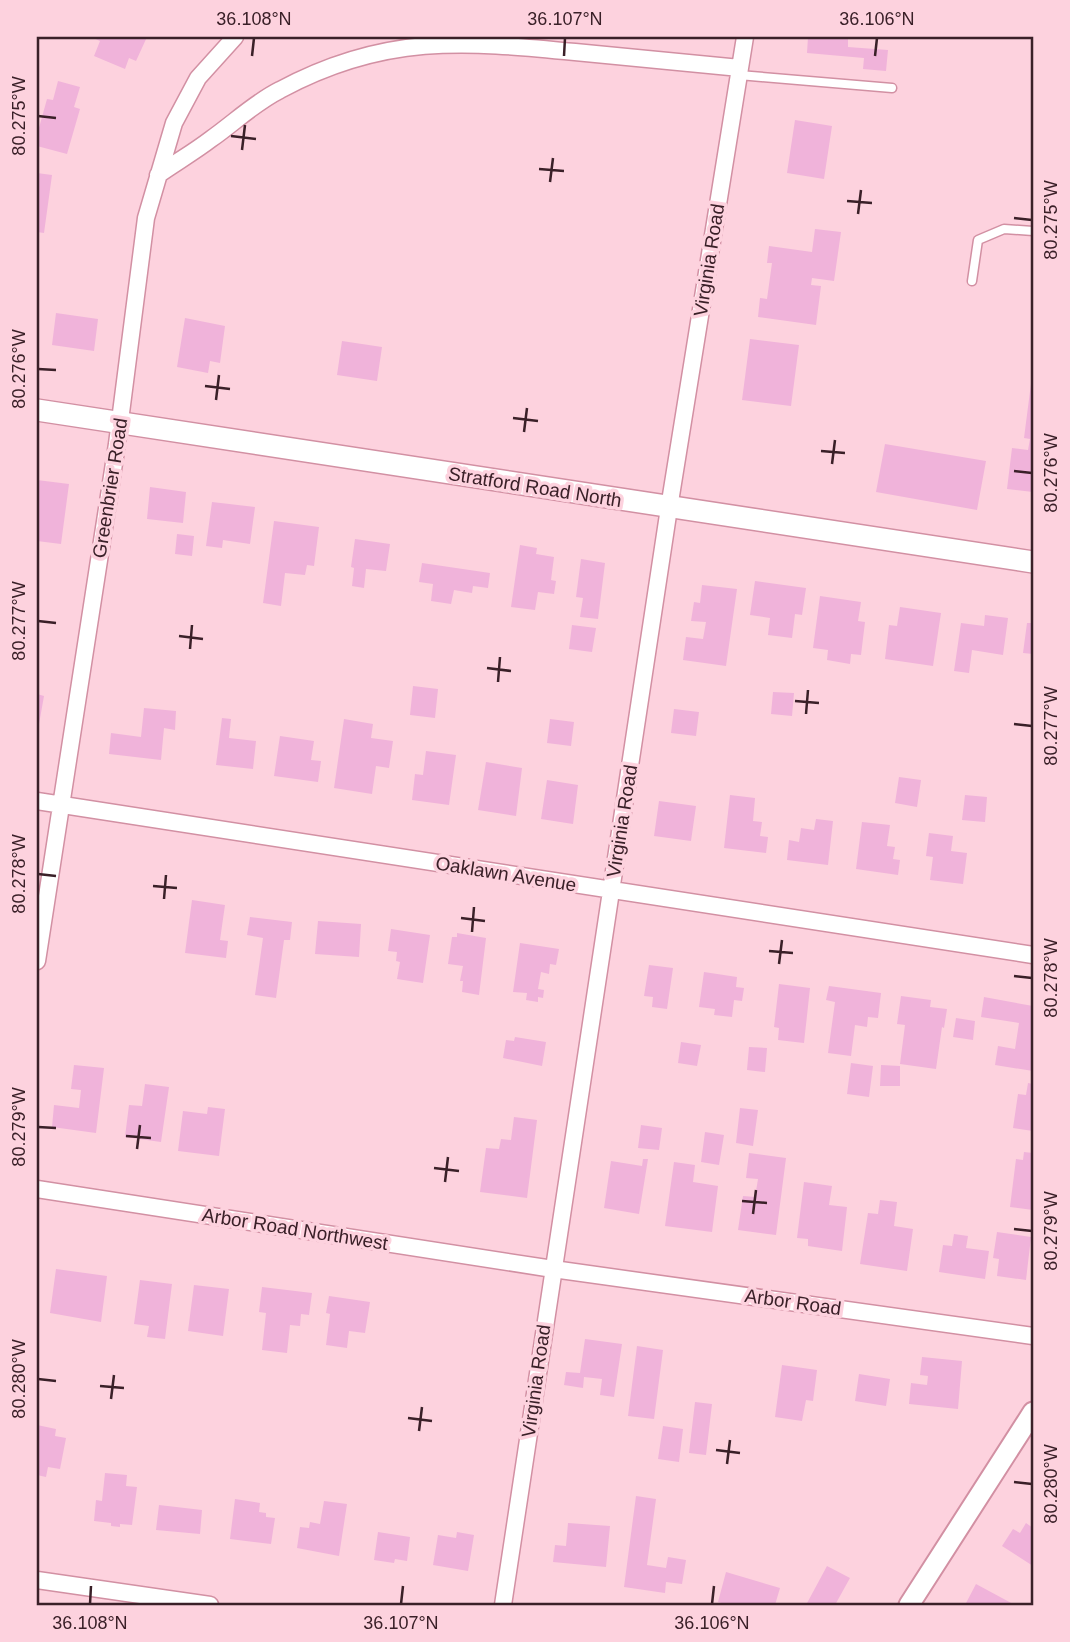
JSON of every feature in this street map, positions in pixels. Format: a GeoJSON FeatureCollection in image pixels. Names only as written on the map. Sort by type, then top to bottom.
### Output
{"type":"FeatureCollection","features":[{"type":"Feature","properties":{"kind":"main road","name":"Stratford Road North"},"geometry":{"type":"LineString","coordinates":[[37,410],[1033,562]]}},
{"type":"Feature","properties":{"kind":"street","name":"Greenbrier Road"},"geometry":{"type":"LineString","coordinates":[[37,961],[120,422],[146,218],[174,122],[198,78],[234,37]]}},
{"type":"Feature","properties":{"kind":"street","name":"Virginia Road"},"geometry":{"type":"LineString","coordinates":[[503,1605],[669,508],[745,37]]}},
{"type":"Feature","properties":{"kind":"street"},"geometry":{"type":"LineString","coordinates":[[158,175],[279,90],[323,69],[370,53],[419,45],[491,40],[739,72]]}},
{"type":"Feature","properties":{"kind":"street","name":"Oaklawn Avenue"},"geometry":{"type":"LineString","coordinates":[[37,801],[1033,955]]}},
{"type":"Feature","properties":{"kind":"street","name":"Arbor Road Northwest"},"geometry":{"type":"LineString","coordinates":[[37,1189],[553,1269]]}},
{"type":"Feature","properties":{"kind":"street","name":"Arbor Road"},"geometry":{"type":"LineString","coordinates":[[553,1269],[1033,1336]]}},
{"type":"Feature","properties":{"kind":"street"},"geometry":{"type":"LineString","coordinates":[[909,1605],[1033,1412]]}},
{"type":"Feature","properties":{"kind":"street"},"geometry":{"type":"LineString","coordinates":[[37,1580],[210,1605]]}},
{"type":"Feature","properties":{"kind":"lane"},"geometry":{"type":"LineString","coordinates":[[739,72],[892,88]]}},
{"type":"Feature","properties":{"kind":"lane"},"geometry":{"type":"LineString","coordinates":[[972,281],[978,240],[1004,229],[1033,231]]}},
{"type":"Feature","properties":{"kind":"building"},"geometry":{"type":"Polygon","coordinates":[[[91,37],[147,37],[136,61],[129,58],[125,69],[94,56],[100,41],[91,37]]]}},
{"type":"Feature","properties":{"kind":"building"},"geometry":{"type":"Polygon","coordinates":[[[808,37],[848,37],[848,47],[888,50],[886,71],[863,69],[864,58],[807,53],[808,37]]]}},
{"type":"Feature","properties":{"kind":"building"},"geometry":{"type":"Polygon","coordinates":[[[58,81],[80,87],[74,107],[80,109],[67,154],[37,146],[37,135],[47,99],[53,100],[58,81]]]}},
{"type":"Feature","properties":{"kind":"building"},"geometry":{"type":"Polygon","coordinates":[[[795,120],[832,126],[824,179],[787,173],[795,120]]]}},
{"type":"Feature","properties":{"kind":"building"},"geometry":{"type":"Polygon","coordinates":[[[37,173],[52,175],[44,233],[37,232],[37,173]]]}},
{"type":"Feature","properties":{"kind":"building"},"geometry":{"type":"Polygon","coordinates":[[[815,229],[841,232],[834,281],[812,278],[811,285],[821,286],[816,325],[758,317],[760,298],[767,299],[772,263],[767,263],[769,246],[812,252],[815,229]]]}},
{"type":"Feature","properties":{"kind":"building"},"geometry":{"type":"Polygon","coordinates":[[[56,313],[98,319],[94,351],[52,345],[56,313]]]}},
{"type":"Feature","properties":{"kind":"building"},"geometry":{"type":"Polygon","coordinates":[[[185,318],[225,326],[220,363],[210,361],[208,373],[177,367],[185,318]]]}},
{"type":"Feature","properties":{"kind":"building"},"geometry":{"type":"Polygon","coordinates":[[[750,339],[799,345],[791,406],[742,400],[750,339]]]}},
{"type":"Feature","properties":{"kind":"building"},"geometry":{"type":"Polygon","coordinates":[[[342,341],[382,347],[377,381],[337,375],[342,341]]]}},
{"type":"Feature","properties":{"kind":"building"},"geometry":{"type":"Polygon","coordinates":[[[1032,376],[1033,492],[1007,489],[1012,448],[1028,450],[1030,439],[1024,438],[1032,376]]]}},
{"type":"Feature","properties":{"kind":"building"},"geometry":{"type":"Polygon","coordinates":[[[885,444],[986,461],[977,510],[876,492],[885,444]]]}},
{"type":"Feature","properties":{"kind":"building"},"geometry":{"type":"Polygon","coordinates":[[[37,480],[69,484],[61,544],[37,541],[37,480]]]}},
{"type":"Feature","properties":{"kind":"building"},"geometry":{"type":"Polygon","coordinates":[[[150,487],[186,492],[183,523],[147,519],[150,487]]]}},
{"type":"Feature","properties":{"kind":"building"},"geometry":{"type":"Polygon","coordinates":[[[212,502],[255,507],[250,544],[223,540],[222,548],[206,546],[212,502]]]}},
{"type":"Feature","properties":{"kind":"building"},"geometry":{"type":"Polygon","coordinates":[[[274,521],[319,527],[314,566],[307,565],[305,575],[285,573],[281,606],[263,603],[274,521]]]}},
{"type":"Feature","properties":{"kind":"building"},"geometry":{"type":"Polygon","coordinates":[[[177,534],[194,536],[192,556],[175,554],[177,534]]]}},
{"type":"Feature","properties":{"kind":"building"},"geometry":{"type":"Polygon","coordinates":[[[355,539],[390,544],[386,571],[366,569],[364,588],[352,586],[354,568],[351,567],[355,539]]]}},
{"type":"Feature","properties":{"kind":"building"},"geometry":{"type":"Polygon","coordinates":[[[520,545],[537,548],[536,554],[554,557],[551,580],[556,581],[554,594],[538,592],[535,610],[511,607],[520,545]]]}},
{"type":"Feature","properties":{"kind":"building"},"geometry":{"type":"Polygon","coordinates":[[[581,559],[605,563],[598,619],[580,617],[583,598],[576,597],[581,559]]]}},
{"type":"Feature","properties":{"kind":"building"},"geometry":{"type":"Polygon","coordinates":[[[422,563],[490,573],[488,588],[473,586],[472,593],[454,590],[451,604],[431,601],[433,584],[419,582],[422,563]]]}},
{"type":"Feature","properties":{"kind":"building"},"geometry":{"type":"Polygon","coordinates":[[[755,581],[806,588],[802,615],[795,614],[792,638],[768,635],[770,618],[750,615],[755,581]]]}},
{"type":"Feature","properties":{"kind":"building"},"geometry":{"type":"Polygon","coordinates":[[[702,585],[737,589],[726,666],[683,660],[686,637],[703,639],[706,622],[691,621],[694,602],[700,603],[702,585]]]}},
{"type":"Feature","properties":{"kind":"building"},"geometry":{"type":"Polygon","coordinates":[[[820,596],[861,602],[858,621],[865,622],[861,655],[851,654],[850,664],[827,660],[828,650],[813,648],[820,596]]]}},
{"type":"Feature","properties":{"kind":"building"},"geometry":{"type":"Polygon","coordinates":[[[900,607],[941,613],[933,666],[885,659],[889,625],[897,626],[900,607]]]}},
{"type":"Feature","properties":{"kind":"building"},"geometry":{"type":"Polygon","coordinates":[[[985,615],[1008,618],[1003,655],[972,650],[969,673],[954,671],[961,623],[984,626],[985,615]]]}},
{"type":"Feature","properties":{"kind":"building"},"geometry":{"type":"Polygon","coordinates":[[[1027,623],[1033,623],[1033,654],[1023,653],[1027,623]]]}},
{"type":"Feature","properties":{"kind":"building"},"geometry":{"type":"Polygon","coordinates":[[[572,625],[596,628],[592,652],[569,649],[572,625]]]}},
{"type":"Feature","properties":{"kind":"building"},"geometry":{"type":"Polygon","coordinates":[[[413,686],[438,689],[435,718],[410,715],[413,686]]]}},
{"type":"Feature","properties":{"kind":"building"},"geometry":{"type":"Polygon","coordinates":[[[773,692],[794,693],[792,716],[771,714],[773,692]]]}},
{"type":"Feature","properties":{"kind":"building"},"geometry":{"type":"Polygon","coordinates":[[[37,694],[44,696],[39,724],[37,724],[37,694]]]}},
{"type":"Feature","properties":{"kind":"building"},"geometry":{"type":"Polygon","coordinates":[[[144,708],[176,711],[175,730],[164,728],[161,760],[109,754],[111,733],[141,737],[144,708]]]}},
{"type":"Feature","properties":{"kind":"building"},"geometry":{"type":"Polygon","coordinates":[[[674,709],[699,712],[696,736],[671,733],[674,709]]]}},
{"type":"Feature","properties":{"kind":"building"},"geometry":{"type":"Polygon","coordinates":[[[222,718],[231,719],[229,738],[256,741],[253,769],[216,765],[222,718]]]}},
{"type":"Feature","properties":{"kind":"building"},"geometry":{"type":"Polygon","coordinates":[[[344,719],[373,724],[371,738],[393,741],[389,768],[376,766],[372,794],[334,788],[344,719]]]}},
{"type":"Feature","properties":{"kind":"building"},"geometry":{"type":"Polygon","coordinates":[[[550,719],[574,722],[571,746],[547,743],[550,719]]]}},
{"type":"Feature","properties":{"kind":"building"},"geometry":{"type":"Polygon","coordinates":[[[280,736],[314,741],[311,760],[321,761],[318,782],[274,776],[280,736]]]}},
{"type":"Feature","properties":{"kind":"building"},"geometry":{"type":"Polygon","coordinates":[[[426,751],[456,755],[449,805],[412,800],[415,774],[423,775],[426,751]]]}},
{"type":"Feature","properties":{"kind":"building"},"geometry":{"type":"Polygon","coordinates":[[[486,762],[522,768],[516,816],[478,810],[486,762]]]}},
{"type":"Feature","properties":{"kind":"building"},"geometry":{"type":"Polygon","coordinates":[[[899,777],[921,780],[917,807],[895,803],[899,777]]]}},
{"type":"Feature","properties":{"kind":"building"},"geometry":{"type":"Polygon","coordinates":[[[547,780],[578,785],[573,824],[541,819],[547,780]]]}},
{"type":"Feature","properties":{"kind":"building"},"geometry":{"type":"Polygon","coordinates":[[[730,795],[755,798],[753,821],[762,822],[760,836],[768,837],[766,853],[724,848],[730,795]]]}},
{"type":"Feature","properties":{"kind":"building"},"geometry":{"type":"Polygon","coordinates":[[[965,795],[987,797],[985,822],[962,820],[965,795]]]}},
{"type":"Feature","properties":{"kind":"building"},"geometry":{"type":"Polygon","coordinates":[[[659,801],[696,806],[691,841],[654,836],[659,801]]]}},
{"type":"Feature","properties":{"kind":"building"},"geometry":{"type":"Polygon","coordinates":[[[816,819],[833,821],[828,865],[787,860],[789,840],[799,842],[801,828],[814,830],[816,819]]]}},
{"type":"Feature","properties":{"kind":"building"},"geometry":{"type":"Polygon","coordinates":[[[862,822],[890,825],[887,846],[895,847],[893,859],[900,860],[898,875],[856,869],[862,822]]]}},
{"type":"Feature","properties":{"kind":"building"},"geometry":{"type":"Polygon","coordinates":[[[929,833],[953,836],[951,851],[967,853],[963,884],[930,880],[933,857],[926,856],[929,833]]]}},
{"type":"Feature","properties":{"kind":"building"},"geometry":{"type":"Polygon","coordinates":[[[192,900],[225,905],[220,940],[228,941],[226,958],[185,953],[192,900]]]}},
{"type":"Feature","properties":{"kind":"building"},"geometry":{"type":"Polygon","coordinates":[[[250,917],[292,922],[290,940],[284,940],[276,998],[255,995],[263,938],[247,935],[250,917]]]}},
{"type":"Feature","properties":{"kind":"building"},"geometry":{"type":"Polygon","coordinates":[[[318,921],[361,924],[359,957],[315,954],[318,921]]]}},
{"type":"Feature","properties":{"kind":"building"},"geometry":{"type":"Polygon","coordinates":[[[391,929],[430,935],[423,983],[397,979],[400,962],[396,961],[397,952],[388,951],[391,929]]]}},
{"type":"Feature","properties":{"kind":"building"},"geometry":{"type":"Polygon","coordinates":[[[457,933],[486,938],[479,995],[462,992],[463,981],[460,981],[463,966],[448,964],[452,937],[457,937],[457,933]]]}},
{"type":"Feature","properties":{"kind":"building"},"geometry":{"type":"Polygon","coordinates":[[[520,943],[559,949],[556,965],[550,964],[549,974],[541,972],[538,989],[544,990],[543,998],[538,997],[538,1002],[526,1000],[527,993],[513,992],[520,943]]]}},
{"type":"Feature","properties":{"kind":"building"},"geometry":{"type":"Polygon","coordinates":[[[649,965],[673,968],[667,1009],[652,1007],[653,997],[644,996],[649,965]]]}},
{"type":"Feature","properties":{"kind":"building"},"geometry":{"type":"Polygon","coordinates":[[[704,972],[737,977],[736,987],[744,988],[742,1001],[734,1000],[732,1017],[714,1015],[715,1009],[699,1007],[704,972]]]}},
{"type":"Feature","properties":{"kind":"building"},"geometry":{"type":"Polygon","coordinates":[[[779,984],[810,988],[804,1043],[778,1040],[779,1028],[774,1027],[779,984]]]}},
{"type":"Feature","properties":{"kind":"building"},"geometry":{"type":"Polygon","coordinates":[[[829,986],[881,993],[878,1018],[868,1017],[867,1027],[855,1025],[851,1056],[828,1053],[835,1002],[826,1000],[829,986]]]}},
{"type":"Feature","properties":{"kind":"building"},"geometry":{"type":"Polygon","coordinates":[[[901,996],[931,1000],[930,1007],[947,1009],[936,1069],[900,1064],[905,1025],[897,1024],[901,996]]]}},
{"type":"Feature","properties":{"kind":"building"},"geometry":{"type":"Polygon","coordinates":[[[984,997],[1033,1006],[1033,1071],[995,1065],[998,1046],[1015,1049],[1019,1023],[981,1017],[984,997]]]}},
{"type":"Feature","properties":{"kind":"building"},"geometry":{"type":"Polygon","coordinates":[[[956,1018],[975,1021],[973,1040],[953,1037],[956,1018]]]}},
{"type":"Feature","properties":{"kind":"building"},"geometry":{"type":"Polygon","coordinates":[[[515,1037],[546,1042],[542,1066],[503,1058],[506,1040],[514,1041],[515,1037]]]}},
{"type":"Feature","properties":{"kind":"building"},"geometry":{"type":"Polygon","coordinates":[[[681,1042],[701,1045],[697,1066],[678,1063],[681,1042]]]}},
{"type":"Feature","properties":{"kind":"building"},"geometry":{"type":"Polygon","coordinates":[[[749,1047],[767,1048],[765,1072],[747,1070],[749,1047]]]}},
{"type":"Feature","properties":{"kind":"building"},"geometry":{"type":"Polygon","coordinates":[[[851,1063],[873,1066],[869,1097],[847,1094],[851,1063]]]}},
{"type":"Feature","properties":{"kind":"building"},"geometry":{"type":"Polygon","coordinates":[[[74,1065],[104,1068],[96,1133],[52,1127],[54,1105],[79,1108],[81,1090],[71,1089],[74,1065]]]}},
{"type":"Feature","properties":{"kind":"building"},"geometry":{"type":"Polygon","coordinates":[[[881,1065],[900,1066],[900,1086],[880,1086],[881,1065]]]}},
{"type":"Feature","properties":{"kind":"building"},"geometry":{"type":"Polygon","coordinates":[[[1028,1083],[1033,1084],[1033,1131],[1013,1128],[1018,1094],[1026,1095],[1028,1083]]]}},
{"type":"Feature","properties":{"kind":"building"},"geometry":{"type":"Polygon","coordinates":[[[145,1084],[169,1087],[161,1142],[125,1137],[129,1105],[142,1106],[145,1084]]]}},
{"type":"Feature","properties":{"kind":"building"},"geometry":{"type":"Polygon","coordinates":[[[208,1107],[225,1109],[219,1156],[178,1151],[183,1111],[207,1114],[208,1107]]]}},
{"type":"Feature","properties":{"kind":"building"},"geometry":{"type":"Polygon","coordinates":[[[740,1108],[758,1110],[753,1146],[736,1143],[740,1108]]]}},
{"type":"Feature","properties":{"kind":"building"},"geometry":{"type":"Polygon","coordinates":[[[514,1117],[537,1120],[527,1198],[480,1192],[486,1148],[499,1149],[501,1139],[511,1140],[514,1117]]]}},
{"type":"Feature","properties":{"kind":"building"},"geometry":{"type":"Polygon","coordinates":[[[641,1125],[662,1128],[659,1150],[638,1148],[641,1125]]]}},
{"type":"Feature","properties":{"kind":"building"},"geometry":{"type":"Polygon","coordinates":[[[705,1132],[724,1135],[719,1165],[701,1162],[705,1132]]]}},
{"type":"Feature","properties":{"kind":"building"},"geometry":{"type":"Polygon","coordinates":[[[1024,1152],[1033,1153],[1033,1210],[1010,1207],[1016,1159],[1023,1160],[1024,1152]]]}},
{"type":"Feature","properties":{"kind":"building"},"geometry":{"type":"Polygon","coordinates":[[[749,1153],[786,1158],[776,1235],[738,1230],[743,1196],[755,1197],[758,1179],[746,1178],[749,1153]]]}},
{"type":"Feature","properties":{"kind":"building"},"geometry":{"type":"Polygon","coordinates":[[[643,1159],[648,1159],[639,1214],[604,1208],[611,1161],[642,1166],[643,1159]]]}},
{"type":"Feature","properties":{"kind":"building"},"geometry":{"type":"Polygon","coordinates":[[[674,1162],[695,1165],[693,1182],[718,1186],[712,1232],[665,1226],[674,1162]]]}},
{"type":"Feature","properties":{"kind":"building"},"geometry":{"type":"Polygon","coordinates":[[[804,1182],[832,1186],[829,1205],[847,1207],[842,1251],[808,1246],[808,1239],[797,1238],[804,1182]]]}},
{"type":"Feature","properties":{"kind":"building"},"geometry":{"type":"Polygon","coordinates":[[[880,1200],[897,1202],[894,1226],[913,1229],[907,1271],[860,1264],[868,1213],[878,1214],[880,1200]]]}},
{"type":"Feature","properties":{"kind":"building"},"geometry":{"type":"Polygon","coordinates":[[[997,1232],[1031,1237],[1026,1280],[997,1276],[999,1259],[993,1258],[997,1232]]]}},
{"type":"Feature","properties":{"kind":"building"},"geometry":{"type":"Polygon","coordinates":[[[954,1234],[968,1236],[966,1248],[989,1251],[985,1279],[939,1272],[943,1245],[952,1246],[954,1234]]]}},
{"type":"Feature","properties":{"kind":"building"},"geometry":{"type":"Polygon","coordinates":[[[56,1269],[107,1276],[101,1322],[50,1313],[56,1269]]]}},
{"type":"Feature","properties":{"kind":"building"},"geometry":{"type":"Polygon","coordinates":[[[140,1280],[172,1284],[165,1339],[147,1337],[149,1326],[134,1324],[140,1280]]]}},
{"type":"Feature","properties":{"kind":"building"},"geometry":{"type":"Polygon","coordinates":[[[194,1285],[229,1289],[223,1336],[188,1331],[194,1285]]]}},
{"type":"Feature","properties":{"kind":"building"},"geometry":{"type":"Polygon","coordinates":[[[262,1287],[312,1293],[309,1315],[301,1314],[300,1326],[290,1325],[287,1353],[262,1350],[266,1313],[259,1312],[262,1287]]]}},
{"type":"Feature","properties":{"kind":"building"},"geometry":{"type":"Polygon","coordinates":[[[329,1296],[370,1302],[365,1333],[349,1331],[347,1348],[326,1345],[329,1296]]]}},
{"type":"Feature","properties":{"kind":"building"},"geometry":{"type":"Polygon","coordinates":[[[585,1339],[622,1344],[614,1397],[600,1395],[602,1379],[584,1377],[583,1388],[564,1385],[566,1372],[580,1373],[585,1339]]]}},
{"type":"Feature","properties":{"kind":"building"},"geometry":{"type":"Polygon","coordinates":[[[637,1346],[663,1350],[654,1419],[628,1416],[637,1346]]]}},
{"type":"Feature","properties":{"kind":"building"},"geometry":{"type":"Polygon","coordinates":[[[922,1357],[962,1361],[958,1409],[909,1404],[911,1383],[927,1385],[928,1376],[920,1375],[922,1357]]]}},
{"type":"Feature","properties":{"kind":"building"},"geometry":{"type":"Polygon","coordinates":[[[782,1365],[817,1370],[813,1401],[806,1400],[802,1421],[775,1417],[782,1365]]]}},
{"type":"Feature","properties":{"kind":"building"},"geometry":{"type":"Polygon","coordinates":[[[859,1374],[890,1379],[886,1406],[855,1401],[859,1374]]]}},
{"type":"Feature","properties":{"kind":"building"},"geometry":{"type":"Polygon","coordinates":[[[695,1402],[712,1404],[706,1455],[689,1453],[695,1402]]]}},
{"type":"Feature","properties":{"kind":"building"},"geometry":{"type":"Polygon","coordinates":[[[37,1425],[56,1429],[55,1436],[66,1438],[60,1469],[48,1467],[46,1477],[37,1475],[37,1425]]]}},
{"type":"Feature","properties":{"kind":"building"},"geometry":{"type":"Polygon","coordinates":[[[663,1426],[683,1429],[679,1462],[658,1459],[663,1426]]]}},
{"type":"Feature","properties":{"kind":"building"},"geometry":{"type":"Polygon","coordinates":[[[105,1473],[127,1475],[126,1486],[137,1487],[132,1525],[120,1524],[120,1527],[94,1521],[96,1500],[102,1501],[105,1473]]]}},
{"type":"Feature","properties":{"kind":"building"},"geometry":{"type":"Polygon","coordinates":[[[636,1496],[656,1499],[647,1565],[666,1568],[668,1557],[686,1560],[682,1584],[666,1582],[665,1593],[624,1587],[636,1496]]]}},
{"type":"Feature","properties":{"kind":"building"},"geometry":{"type":"Polygon","coordinates":[[[235,1499],[260,1503],[259,1512],[266,1513],[266,1517],[275,1518],[271,1544],[230,1539],[235,1499]]]}},
{"type":"Feature","properties":{"kind":"building"},"geometry":{"type":"Polygon","coordinates":[[[324,1501],[347,1504],[339,1556],[297,1548],[300,1527],[309,1528],[310,1522],[320,1524],[324,1501]]]}},
{"type":"Feature","properties":{"kind":"building"},"geometry":{"type":"Polygon","coordinates":[[[159,1505],[202,1510],[200,1534],[156,1530],[159,1505]]]}},
{"type":"Feature","properties":{"kind":"building"},"geometry":{"type":"Polygon","coordinates":[[[568,1523],[610,1526],[606,1567],[553,1562],[555,1545],[566,1546],[568,1523]]]}},
{"type":"Feature","properties":{"kind":"building"},"geometry":{"type":"Polygon","coordinates":[[[1026,1523],[1033,1528],[1033,1566],[1002,1546],[1013,1529],[1020,1533],[1026,1523]]]}},
{"type":"Feature","properties":{"kind":"building"},"geometry":{"type":"Polygon","coordinates":[[[378,1532],[410,1537],[407,1561],[395,1559],[394,1563],[374,1560],[378,1532]]]}},
{"type":"Feature","properties":{"kind":"building"},"geometry":{"type":"Polygon","coordinates":[[[457,1532],[474,1535],[468,1571],[433,1565],[438,1535],[456,1538],[457,1532]]]}},
{"type":"Feature","properties":{"kind":"building"},"geometry":{"type":"Polygon","coordinates":[[[827,1566],[850,1578],[835,1605],[806,1605],[827,1566]]]}},
{"type":"Feature","properties":{"kind":"building"},"geometry":{"type":"Polygon","coordinates":[[[726,1572],[780,1588],[775,1605],[728,1605],[718,1602],[726,1572]]]}},
{"type":"Feature","properties":{"kind":"building"},"geometry":{"type":"Polygon","coordinates":[[[976,1584],[1015,1605],[965,1605],[976,1584]]]}}]}
